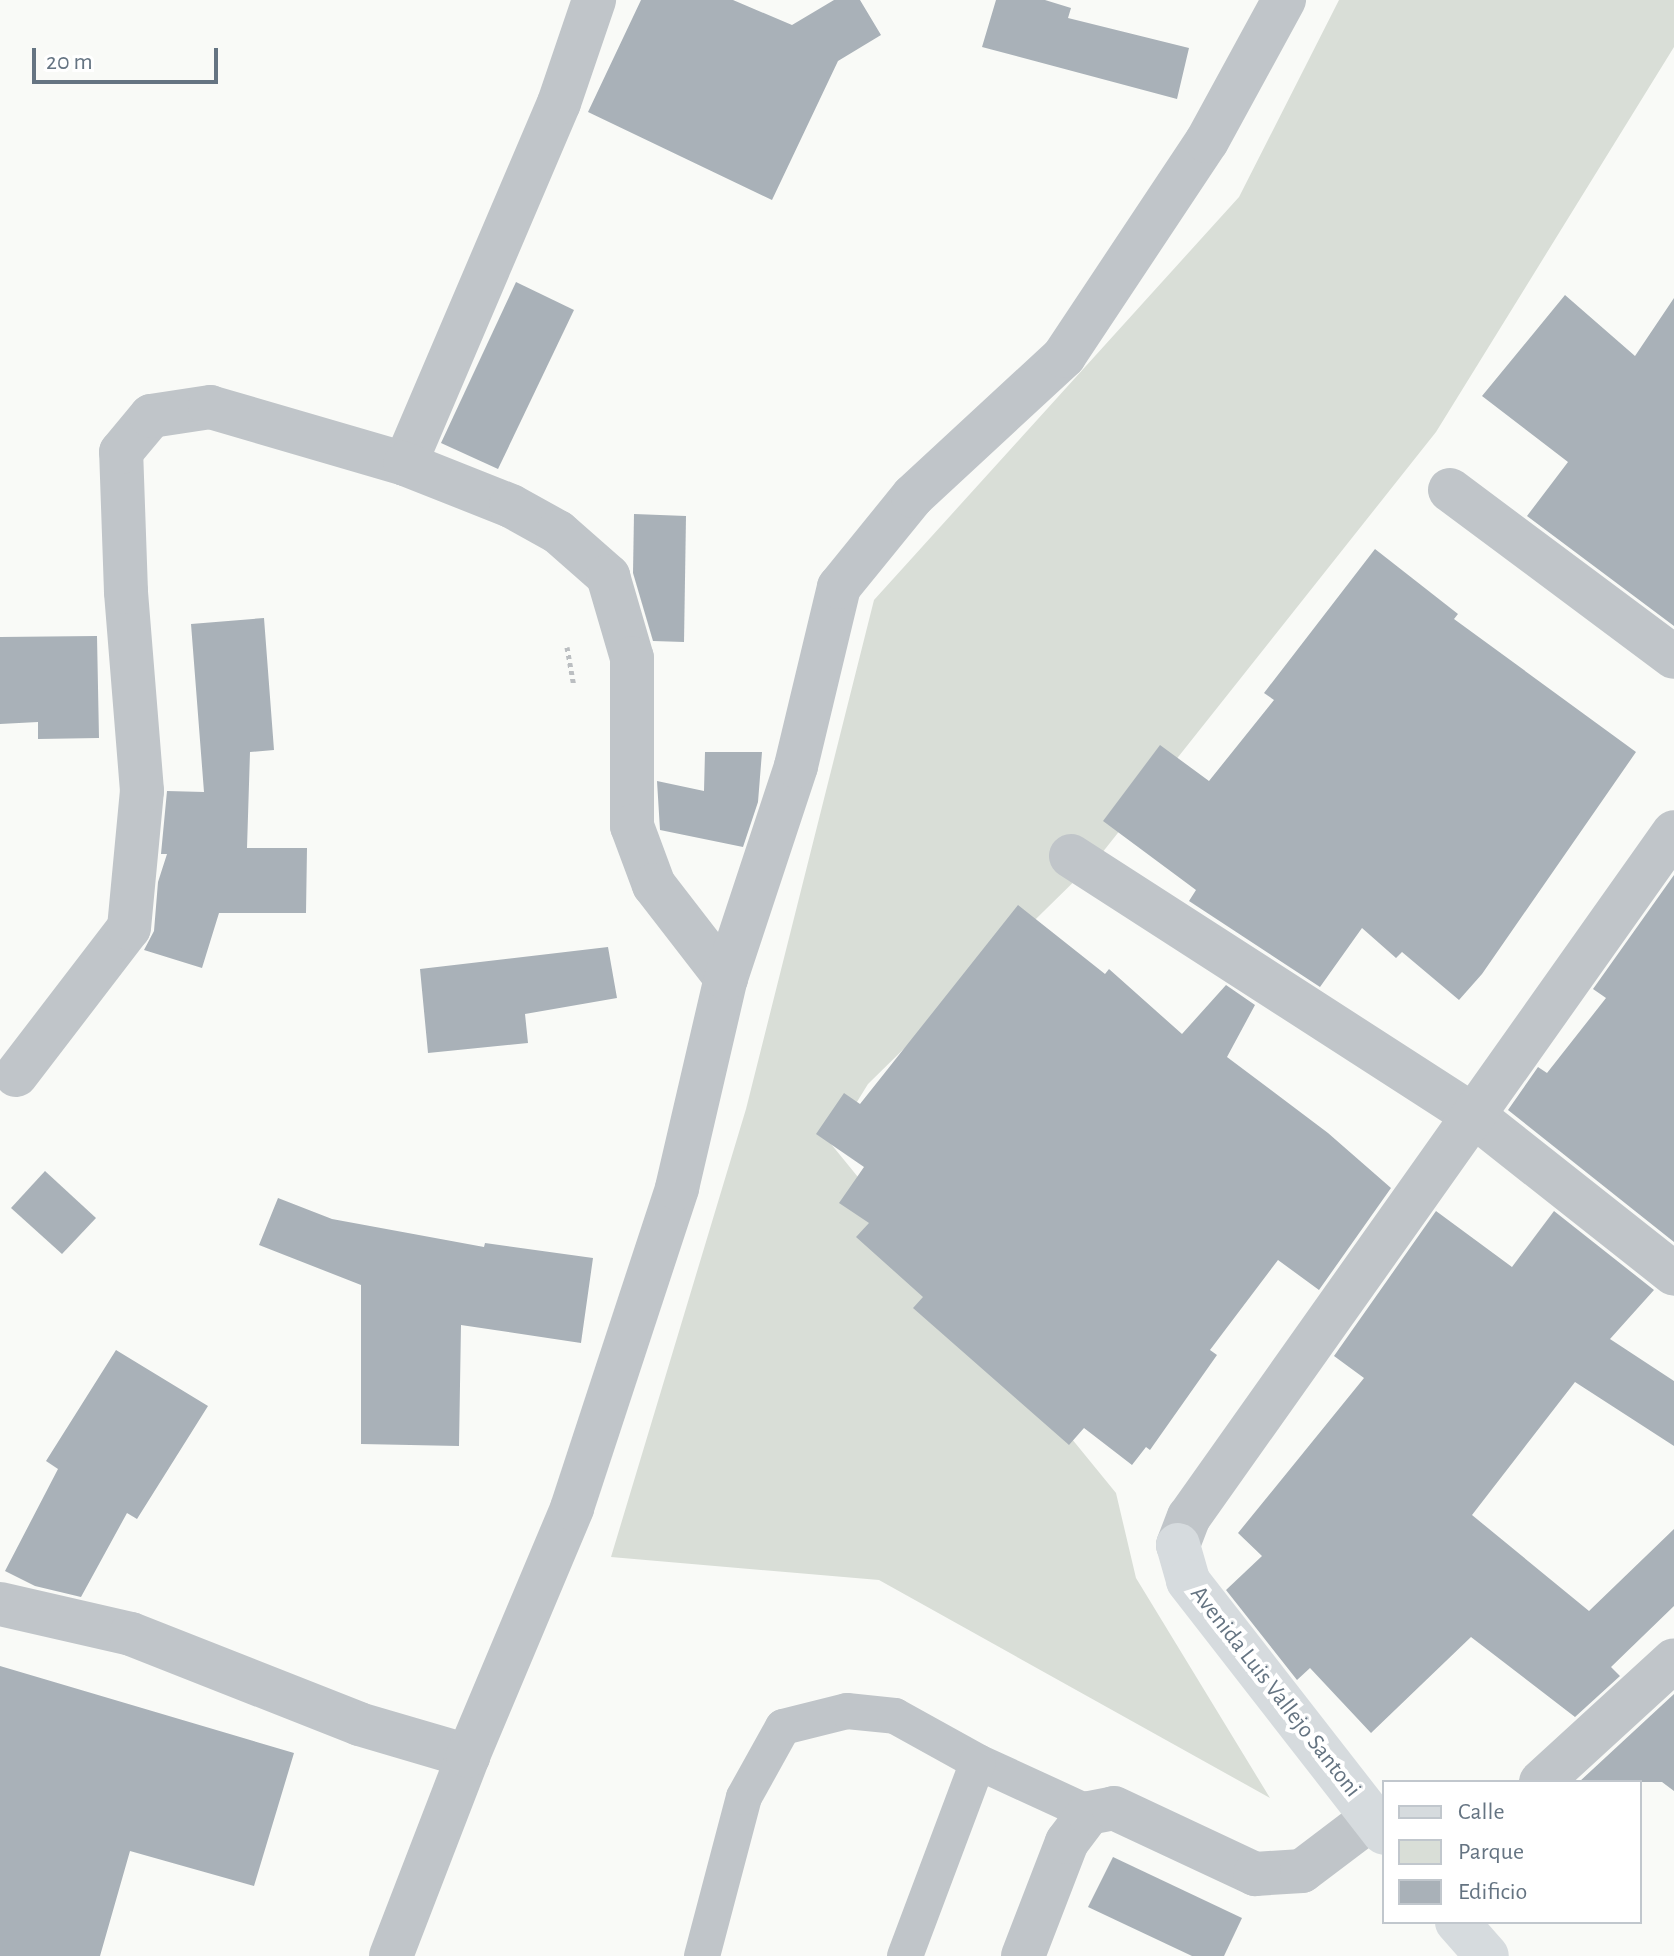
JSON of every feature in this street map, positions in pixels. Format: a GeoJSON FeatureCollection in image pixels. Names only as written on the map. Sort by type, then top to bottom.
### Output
{"type":"FeatureCollection","features":[{"type":"Feature","properties":{"kind":"street"},"geometry":{"type":"LineString","coordinates":[[405,464],[559,103],[594,0]]}},
{"type":"Feature","properties":{"kind":"street"},"geometry":{"type":"LineString","coordinates":[[391,1956],[468,1756],[572,1508],[677,1188],[726,978],[796,766],[839,587],[913,496],[1064,356],[1207,141],[1284,0]]}},
{"type":"Feature","properties":{"kind":"street"},"geometry":{"type":"LineString","coordinates":[[16,1075],[129,928],[142,791],[126,592],[121,452],[151,416],[210,407],[405,464],[522,513],[558,532],[608,576],[632,658],[632,826],[654,885],[726,978]]}},
{"type":"Feature","properties":{"kind":"street"},"geometry":{"type":"LineString","coordinates":[[1450,490],[1674,657]]}},
{"type":"Feature","properties":{"kind":"street"},"geometry":{"type":"LineString","coordinates":[[1473,1115],[1674,832]]}},
{"type":"Feature","properties":{"kind":"street"},"geometry":{"type":"LineString","coordinates":[[1071,856],[1473,1115],[1674,1274]]}},
{"type":"Feature","properties":{"kind":"street","name":"Avenida Luis Vallejo Santoni"},"geometry":{"type":"LineString","coordinates":[[1378,1825],[1188,1581],[1178,1545],[1189,1517],[1473,1115]]}},
{"type":"Feature","properties":{"kind":"street"},"geometry":{"type":"LineString","coordinates":[[0,1604],[131,1634],[359,1724],[468,1756]]}},
{"type":"Feature","properties":{"kind":"street"},"geometry":{"type":"LineString","coordinates":[[1543,1780],[1674,1660]]}},
{"type":"Feature","properties":{"kind":"street"},"geometry":{"type":"LineString","coordinates":[[1023,1956],[1067,1842],[1089,1813],[1114,1808],[1255,1874],[1302,1871],[1378,1825]]}},
{"type":"Feature","properties":{"kind":"street"},"geometry":{"type":"LineString","coordinates":[[1459,1924],[1487,1956]]}},
{"type":"Feature","properties":{"kind":"lane"},"geometry":{"type":"LineString","coordinates":[[702,1956],[744,1797],[783,1727],[847,1711],[895,1716],[978,1762],[1089,1813]]}},
{"type":"Feature","properties":{"kind":"lane"},"geometry":{"type":"LineString","coordinates":[[905,1956],[978,1762]]}},
{"type":"Feature","properties":{"kind":"path"},"geometry":{"type":"LineString","coordinates":[[567,643],[576,701]]}},
{"type":"Feature","properties":{"kind":"green space"},"geometry":{"type":"Polygon","coordinates":[[[1339,0],[1674,0],[1674,47],[1436,432],[1098,858],[868,1084],[831,1144],[1116,1493],[1136,1578],[1270,1798],[879,1580],[611,1557],[746,1109],[874,600],[1239,197],[1339,0]]]}},
{"type":"Feature","properties":{"kind":"building"},"geometry":{"type":"Polygon","coordinates":[[[641,0],[733,0],[792,25],[834,0],[860,0],[881,35],[838,61],[772,200],[588,112],[641,0]]]}},
{"type":"Feature","properties":{"kind":"building"},"geometry":{"type":"Polygon","coordinates":[[[996,0],[1045,0],[1071,8],[1068,18],[1189,48],[1177,99],[982,47],[996,0]]]}},
{"type":"Feature","properties":{"kind":"building"},"geometry":{"type":"Polygon","coordinates":[[[516,282],[574,310],[498,469],[441,443],[516,282]]]}},
{"type":"Feature","properties":{"kind":"building"},"geometry":{"type":"Polygon","coordinates":[[[1565,295],[1635,356],[1674,298],[1674,626],[1527,516],[1568,462],[1482,396],[1565,295]]]}},
{"type":"Feature","properties":{"kind":"building"},"geometry":{"type":"Polygon","coordinates":[[[634,514],[686,516],[684,642],[653,641],[633,573],[634,514]]]}},
{"type":"Feature","properties":{"kind":"building"},"geometry":{"type":"Polygon","coordinates":[[[1375,549],[1458,614],[1454,619],[1636,752],[1482,974],[1459,1000],[1402,952],[1396,958],[1362,928],[1320,987],[1189,901],[1196,890],[1103,821],[1160,745],[1209,781],[1274,700],[1264,693],[1375,549]]]}},
{"type":"Feature","properties":{"kind":"building"},"geometry":{"type":"Polygon","coordinates":[[[264,618],[274,750],[250,752],[247,848],[307,848],[306,913],[219,913],[202,968],[144,950],[154,931],[158,882],[167,854],[161,854],[167,791],[204,792],[191,624],[264,618]]]}},
{"type":"Feature","properties":{"kind":"building"},"geometry":{"type":"Polygon","coordinates":[[[97,636],[99,738],[38,739],[38,722],[0,724],[0,637],[97,636]]]}},
{"type":"Feature","properties":{"kind":"building"},"geometry":{"type":"Polygon","coordinates":[[[705,752],[762,752],[758,802],[743,847],[660,830],[657,781],[704,791],[705,752]]]}},
{"type":"Feature","properties":{"kind":"building"},"geometry":{"type":"Polygon","coordinates":[[[1674,875],[1674,1242],[1508,1110],[1538,1067],[1547,1073],[1606,998],[1593,989],[1674,875]]]}},
{"type":"Feature","properties":{"kind":"building"},"geometry":{"type":"Polygon","coordinates":[[[1018,905],[1105,974],[1109,969],[1182,1034],[1226,985],[1255,1005],[1227,1057],[1328,1133],[1391,1188],[1319,1290],[1278,1260],[1210,1350],[1217,1355],[1150,1450],[1146,1447],[1132,1465],[1084,1428],[1069,1445],[913,1308],[923,1297],[856,1237],[869,1223],[839,1203],[864,1167],[816,1134],[844,1093],[860,1104],[1018,905]]]}},
{"type":"Feature","properties":{"kind":"building"},"geometry":{"type":"Polygon","coordinates":[[[608,947],[617,998],[525,1014],[528,1043],[428,1053],[420,969],[608,947]]]}},
{"type":"Feature","properties":{"kind":"building"},"geometry":{"type":"Polygon","coordinates":[[[45,1171],[96,1218],[62,1254],[11,1208],[45,1171]]]}},
{"type":"Feature","properties":{"kind":"building"},"geometry":{"type":"Polygon","coordinates":[[[278,1198],[332,1219],[484,1247],[485,1243],[593,1258],[581,1343],[461,1325],[459,1446],[361,1444],[361,1285],[259,1245],[278,1198]]]}},
{"type":"Feature","properties":{"kind":"building"},"geometry":{"type":"Polygon","coordinates":[[[1436,1211],[1512,1267],[1554,1211],[1654,1290],[1610,1339],[1674,1381],[1674,1446],[1575,1382],[1472,1515],[1589,1611],[1674,1529],[1674,1606],[1611,1667],[1620,1676],[1575,1717],[1471,1637],[1371,1733],[1310,1668],[1297,1680],[1226,1590],[1262,1556],[1238,1533],[1364,1378],[1334,1356],[1436,1211]]]}},
{"type":"Feature","properties":{"kind":"building"},"geometry":{"type":"Polygon","coordinates":[[[116,1350],[208,1406],[137,1519],[127,1513],[81,1597],[35,1586],[5,1571],[58,1469],[46,1461],[116,1350]]]}},
{"type":"Feature","properties":{"kind":"building"},"geometry":{"type":"Polygon","coordinates":[[[0,1666],[294,1753],[254,1886],[130,1851],[100,1956],[0,1956],[0,1666]]]}},
{"type":"Feature","properties":{"kind":"building"},"geometry":{"type":"Polygon","coordinates":[[[1674,1694],[1674,1791],[1662,1782],[1581,1780],[1674,1694]]]}},
{"type":"Feature","properties":{"kind":"building"},"geometry":{"type":"Polygon","coordinates":[[[1113,1857],[1242,1918],[1224,1956],[1192,1956],[1088,1907],[1113,1857]]]}}]}
